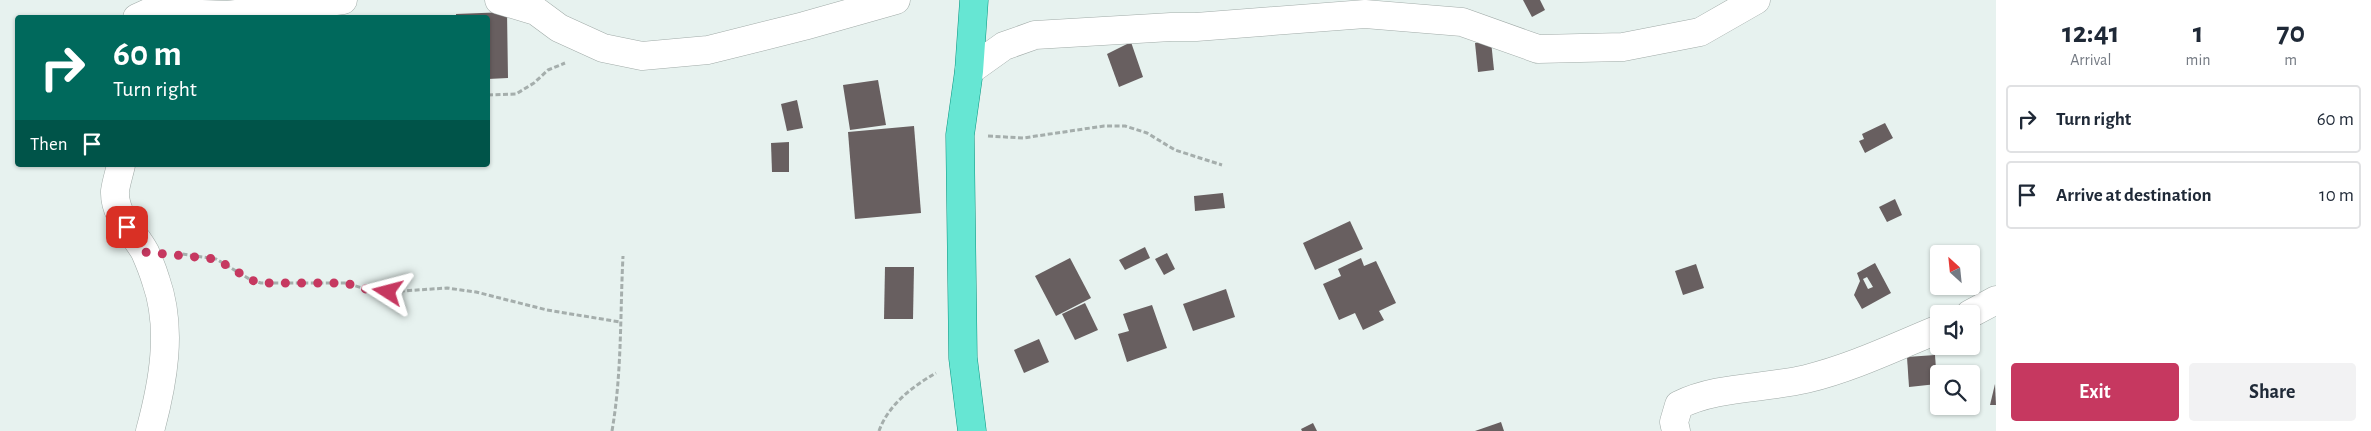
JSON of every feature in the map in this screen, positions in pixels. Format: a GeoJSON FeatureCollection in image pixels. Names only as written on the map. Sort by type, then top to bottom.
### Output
{"type":"FeatureCollection","features":[{"type":"Feature","properties":{"kind":"main road"},"geometry":{"type":"LineString","coordinates":[[972,431],[963,358],[960,135],[969,71],[974,0]]}},
{"type":"Feature","properties":{"kind":"street"},"geometry":{"type":"LineString","coordinates":[[144,15],[150,12],[228,15],[342,0]]}},
{"type":"Feature","properties":{"kind":"street"},"geometry":{"type":"LineString","coordinates":[[500,0],[536,10],[559,28],[603,48],[642,56],[708,50],[896,0]]}},
{"type":"Feature","properties":{"kind":"street"},"geometry":{"type":"LineString","coordinates":[[969,71],[1004,46],[1035,35],[1196,27],[1365,14],[1462,22],[1538,49],[1622,47],[1700,32],[1756,0]]}},
{"type":"Feature","properties":{"kind":"street"},"geometry":{"type":"LineString","coordinates":[[121,167],[115,192],[118,208],[127,227],[144,252],[162,300],[166,332],[161,380],[150,431]]}},
{"type":"Feature","properties":{"kind":"street"},"geometry":{"type":"LineString","coordinates":[[1980,309],[1996,300]]}},
{"type":"Feature","properties":{"kind":"street"},"geometry":{"type":"LineString","coordinates":[[1676,431],[1674,422],[1679,405],[1696,396],[1805,380],[1859,363],[1930,333]]}},
{"type":"Feature","properties":{"kind":"path"},"geometry":{"type":"LineString","coordinates":[[490,95],[516,94],[534,83],[555,66],[603,48]]}},
{"type":"Feature","properties":{"kind":"path"},"geometry":{"type":"LineString","coordinates":[[960,135],[1023,138],[1104,126],[1126,126],[1147,133],[1175,150],[1222,165]]}},
{"type":"Feature","properties":{"kind":"path"},"geometry":{"type":"LineString","coordinates":[[144,252],[216,259],[251,280],[261,283],[346,283],[369,290],[388,292],[447,288],[476,292],[547,310],[620,322]]}},
{"type":"Feature","properties":{"kind":"path"},"geometry":{"type":"LineString","coordinates":[[612,431],[620,368],[623,256]]}},
{"type":"Feature","properties":{"kind":"path"},"geometry":{"type":"LineString","coordinates":[[879,431],[889,410],[903,397],[926,379],[963,358]]}},
{"type":"Feature","properties":{"kind":"building"},"geometry":{"type":"Polygon","coordinates":[[[1523,0],[1540,0],[1545,10],[1532,17],[1523,0]]]}},
{"type":"Feature","properties":{"kind":"building"},"geometry":{"type":"Polygon","coordinates":[[[507,12],[508,78],[490,79],[490,15],[456,14],[507,12]]]}},
{"type":"Feature","properties":{"kind":"building"},"geometry":{"type":"Polygon","coordinates":[[[1491,41],[1494,70],[1478,72],[1475,43],[1491,41]]]}},
{"type":"Feature","properties":{"kind":"building"},"geometry":{"type":"Polygon","coordinates":[[[1131,42],[1143,77],[1119,87],[1107,54],[1131,42]]]}},
{"type":"Feature","properties":{"kind":"building"},"geometry":{"type":"Polygon","coordinates":[[[878,80],[886,125],[850,130],[843,85],[878,80]]]}},
{"type":"Feature","properties":{"kind":"building"},"geometry":{"type":"Polygon","coordinates":[[[797,100],[803,128],[787,131],[781,104],[797,100]]]}},
{"type":"Feature","properties":{"kind":"building"},"geometry":{"type":"Polygon","coordinates":[[[1885,123],[1893,138],[1865,153],[1859,141],[1864,139],[1862,134],[1885,123]]]}},
{"type":"Feature","properties":{"kind":"building"},"geometry":{"type":"Polygon","coordinates":[[[914,126],[921,213],[855,219],[848,132],[914,126]]]}},
{"type":"Feature","properties":{"kind":"building"},"geometry":{"type":"Polygon","coordinates":[[[789,142],[789,172],[772,172],[771,143],[789,142]]]}},
{"type":"Feature","properties":{"kind":"building"},"geometry":{"type":"Polygon","coordinates":[[[1223,193],[1225,208],[1195,211],[1194,196],[1223,193]]]}},
{"type":"Feature","properties":{"kind":"building"},"geometry":{"type":"Polygon","coordinates":[[[1895,199],[1902,215],[1887,222],[1879,207],[1895,199]]]}},
{"type":"Feature","properties":{"kind":"building"},"geometry":{"type":"Polygon","coordinates":[[[1350,221],[1363,249],[1315,270],[1303,243],[1350,221]]]}},
{"type":"Feature","properties":{"kind":"building"},"geometry":{"type":"Polygon","coordinates":[[[1145,247],[1150,258],[1125,270],[1119,260],[1145,247]]]}},
{"type":"Feature","properties":{"kind":"building"},"geometry":{"type":"Polygon","coordinates":[[[1167,253],[1175,269],[1164,275],[1155,259],[1167,253]]]}},
{"type":"Feature","properties":{"kind":"building"},"geometry":{"type":"Polygon","coordinates":[[[1070,258],[1091,298],[1056,316],[1035,276],[1070,258]]]}},
{"type":"Feature","properties":{"kind":"building"},"geometry":{"type":"Polygon","coordinates":[[[1361,258],[1364,266],[1376,261],[1396,303],[1379,311],[1384,320],[1363,330],[1355,313],[1339,320],[1323,284],[1341,276],[1338,269],[1361,258]]]}},
{"type":"Feature","properties":{"kind":"building"},"geometry":{"type":"Polygon","coordinates":[[[1875,263],[1891,293],[1862,309],[1854,295],[1860,281],[1857,273],[1875,263]],[[1867,277],[1863,279],[1868,289],[1873,287],[1867,277]]]}},
{"type":"Feature","properties":{"kind":"building"},"geometry":{"type":"Polygon","coordinates":[[[1696,264],[1704,288],[1683,295],[1675,271],[1696,264]]]}},
{"type":"Feature","properties":{"kind":"building"},"geometry":{"type":"Polygon","coordinates":[[[885,267],[914,267],[913,319],[884,319],[885,267]]]}},
{"type":"Feature","properties":{"kind":"building"},"geometry":{"type":"Polygon","coordinates":[[[1226,289],[1235,317],[1193,331],[1183,304],[1226,289]]]}},
{"type":"Feature","properties":{"kind":"building"},"geometry":{"type":"Polygon","coordinates":[[[1085,303],[1098,330],[1075,340],[1062,314],[1085,303]]]}},
{"type":"Feature","properties":{"kind":"building"},"geometry":{"type":"Polygon","coordinates":[[[1152,305],[1167,348],[1127,362],[1118,334],[1129,331],[1123,314],[1152,305]]]}},
{"type":"Feature","properties":{"kind":"building"},"geometry":{"type":"Polygon","coordinates":[[[1039,339],[1049,362],[1024,373],[1014,350],[1039,339]]]}},
{"type":"Feature","properties":{"kind":"building"},"geometry":{"type":"Polygon","coordinates":[[[1935,355],[1936,365],[1930,365],[1930,385],[1909,387],[1907,357],[1935,355]]]}},
{"type":"Feature","properties":{"kind":"building"},"geometry":{"type":"Polygon","coordinates":[[[1995,384],[1996,405],[1990,405],[1995,384]]]}},
{"type":"Feature","properties":{"kind":"building"},"geometry":{"type":"Polygon","coordinates":[[[1501,422],[1504,431],[1475,431],[1501,422]]]}},
{"type":"Feature","properties":{"kind":"building"},"geometry":{"type":"Polygon","coordinates":[[[1313,423],[1317,431],[1302,431],[1301,429],[1313,423]]]}},
{"type":"Feature","properties":{"kind":"route"},"geometry":{"type":"LineString","coordinates":[[127,227],[144,252],[179,253],[216,259],[234,268],[251,280],[261,283],[346,283],[369,290],[388,292]]}}]}
